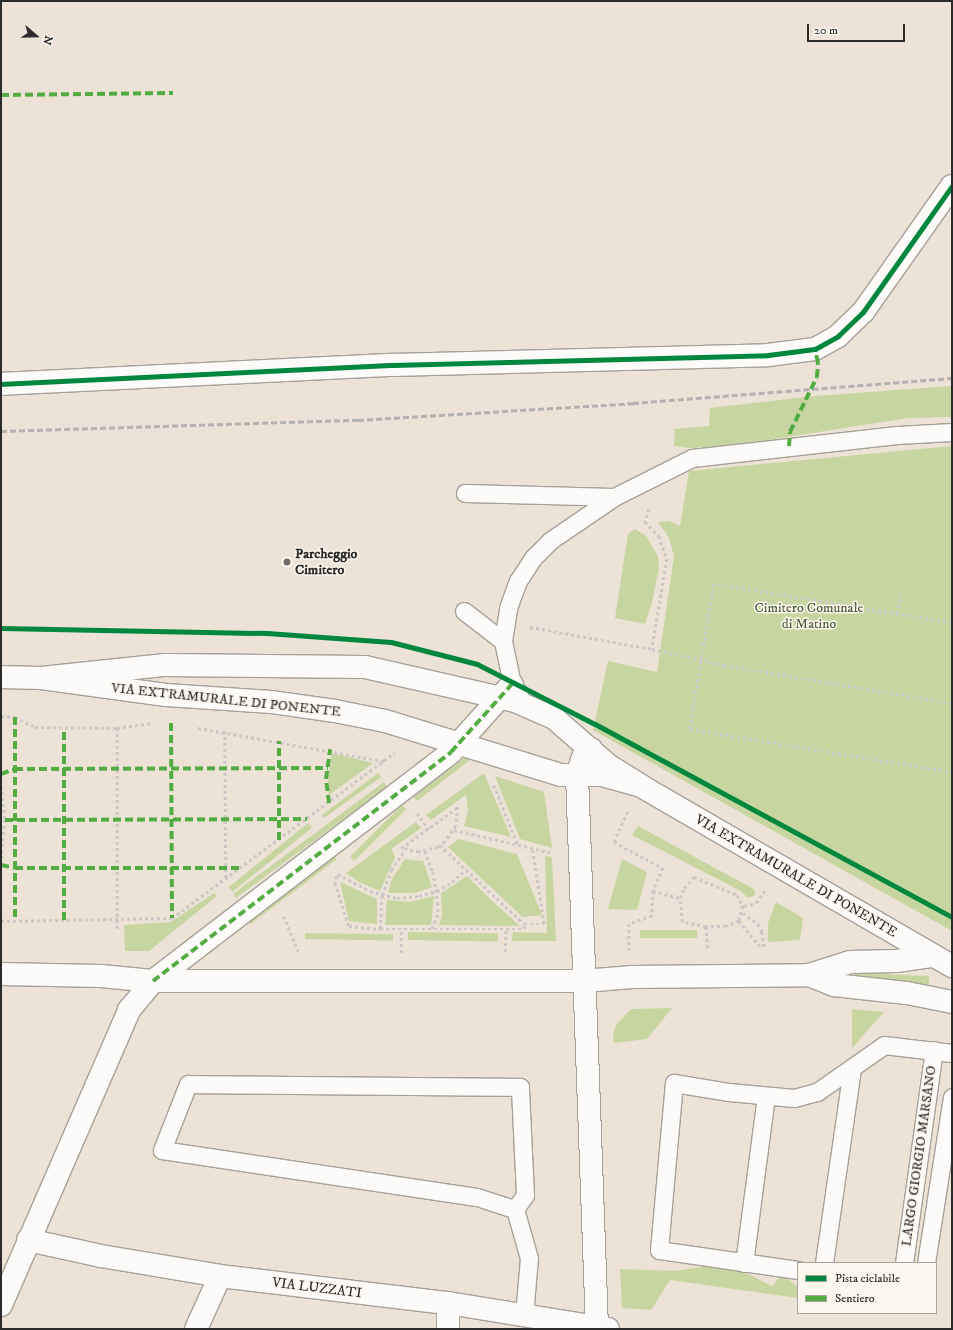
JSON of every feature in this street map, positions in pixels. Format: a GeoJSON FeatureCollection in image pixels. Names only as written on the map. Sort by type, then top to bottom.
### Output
{"type":"FeatureCollection","features":[{"type":"Feature","properties":{"kind":"street"},"geometry":{"type":"LineString","coordinates":[[1,384],[386,366],[768,355],[808,350],[838,336],[863,312],[952,186]]}},
{"type":"Feature","properties":{"kind":"street","name":"VIA EXTRAMURALE DI PONENTE"},"geometry":{"type":"LineString","coordinates":[[41,678],[164,665],[365,667],[504,692],[515,702],[554,718],[608,765],[641,786],[952,966]]}},
{"type":"Feature","properties":{"kind":"street","name":"VIA EXTRAMURALE DI PONENTE"},"geometry":{"type":"LineString","coordinates":[[1,677],[41,678],[166,694],[226,698],[335,711],[419,731],[561,775],[602,774],[641,786]]}},
{"type":"Feature","properties":{"kind":"street"},"geometry":{"type":"LineString","coordinates":[[1,1305],[129,1010],[153,981],[451,752],[504,692]]}},
{"type":"Feature","properties":{"kind":"street"},"geometry":{"type":"LineString","coordinates":[[591,749],[584,757],[577,775],[584,981],[600,1328]]}},
{"type":"Feature","properties":{"kind":"street"},"geometry":{"type":"LineString","coordinates":[[1,974],[101,976],[153,981],[584,981],[632,977],[810,975],[850,962],[896,962],[933,956]]}},
{"type":"Feature","properties":{"kind":"street"},"geometry":{"type":"LineString","coordinates":[[810,975],[834,985],[952,1002]]}},
{"type":"Feature","properties":{"kind":"street"},"geometry":{"type":"LineString","coordinates":[[930,998],[952,991]]}},
{"type":"Feature","properties":{"kind":"street","name":"VIA LUZZATI"},"geometry":{"type":"LineString","coordinates":[[28,1240],[101,1256],[220,1276],[448,1303],[600,1328]]}},
{"type":"Feature","properties":{"kind":"street"},"geometry":{"type":"LineString","coordinates":[[196,1329],[220,1276]]}},
{"type":"Feature","properties":{"kind":"street"},"geometry":{"type":"LineString","coordinates":[[448,1303],[448,1329]]}},
{"type":"Feature","properties":{"kind":"lane"},"geometry":{"type":"LineString","coordinates":[[504,692],[503,641],[508,608],[518,581],[532,558],[551,540],[614,497],[692,458],[897,435],[952,432]]}},
{"type":"Feature","properties":{"kind":"lane"},"geometry":{"type":"LineString","coordinates":[[465,492],[614,497]]}},
{"type":"Feature","properties":{"kind":"lane"},"geometry":{"type":"LineString","coordinates":[[464,611],[503,641]]}},
{"type":"Feature","properties":{"kind":"lane","name":"LARGO GIORGIO MARSANO"},"geometry":{"type":"LineString","coordinates":[[797,1270],[659,1250],[674,1083],[766,1096],[794,1098],[817,1092],[884,1045],[952,1053]]}},
{"type":"Feature","properties":{"kind":"lane","name":"LARGO GIORGIO MARSANO"},"geometry":{"type":"LineString","coordinates":[[904,1262],[934,1050]]}},
{"type":"Feature","properties":{"kind":"lane"},"geometry":{"type":"LineString","coordinates":[[824,1262],[852,1068]]}},
{"type":"Feature","properties":{"kind":"lane"},"geometry":{"type":"LineString","coordinates":[[188,1084],[520,1088],[525,1195],[515,1209],[477,1197],[162,1150],[188,1084]]}},
{"type":"Feature","properties":{"kind":"lane"},"geometry":{"type":"LineString","coordinates":[[744,1263],[766,1096]]}},
{"type":"Feature","properties":{"kind":"lane","name":"LARGO GIORGIO MARSANO"},"geometry":{"type":"LineString","coordinates":[[926,1262],[952,1097]]}},
{"type":"Feature","properties":{"kind":"lane"},"geometry":{"type":"LineString","coordinates":[[515,1209],[529,1258],[524,1315]]}},
{"type":"Feature","properties":{"kind":"path"},"geometry":{"type":"LineString","coordinates":[[645,522],[659,536],[667,559],[652,649]]}},
{"type":"Feature","properties":{"kind":"path"},"geometry":{"type":"LineString","coordinates":[[952,623],[714,584],[690,729],[952,772]]}},
{"type":"Feature","properties":{"kind":"path"},"geometry":{"type":"LineString","coordinates":[[897,614],[901,590]]}},
{"type":"Feature","properties":{"kind":"path"},"geometry":{"type":"LineString","coordinates":[[506,623],[652,649],[702,660],[952,703]]}},
{"type":"Feature","properties":{"kind":"path"},"geometry":{"type":"LineString","coordinates":[[226,698],[226,878]]}},
{"type":"Feature","properties":{"kind":"path"},"geometry":{"type":"LineString","coordinates":[[1,716],[15,717],[35,727],[117,728],[155,722]]}},
{"type":"Feature","properties":{"kind":"path"},"geometry":{"type":"LineString","coordinates":[[194,727],[385,761]]}},
{"type":"Feature","properties":{"kind":"path"},"geometry":{"type":"LineString","coordinates":[[117,728],[117,929]]}},
{"type":"Feature","properties":{"kind":"path"},"geometry":{"type":"LineString","coordinates":[[1,921],[172,918],[385,761],[419,731]]}},
{"type":"Feature","properties":{"kind":"path"},"geometry":{"type":"LineString","coordinates":[[483,750],[518,846]]}},
{"type":"Feature","properties":{"kind":"path"},"geometry":{"type":"LineString","coordinates":[[1,780],[5,820],[1,862]]}},
{"type":"Feature","properties":{"kind":"path"},"geometry":{"type":"LineString","coordinates":[[629,924],[652,916],[653,891],[663,868],[614,842],[641,786]]}},
{"type":"Feature","properties":{"kind":"path"},"geometry":{"type":"LineString","coordinates":[[458,807],[454,830],[440,845],[425,851],[406,850],[401,848],[458,807]]}},
{"type":"Feature","properties":{"kind":"path"},"geometry":{"type":"LineString","coordinates":[[454,830],[518,846],[562,854]]}},
{"type":"Feature","properties":{"kind":"path"},"geometry":{"type":"LineString","coordinates":[[440,845],[524,924],[544,924],[532,848]]}},
{"type":"Feature","properties":{"kind":"path"},"geometry":{"type":"LineString","coordinates":[[380,929],[382,895],[391,870],[406,850]]}},
{"type":"Feature","properties":{"kind":"path"},"geometry":{"type":"LineString","coordinates":[[425,851],[437,891],[438,915],[432,929]]}},
{"type":"Feature","properties":{"kind":"path"},"geometry":{"type":"LineString","coordinates":[[333,869],[338,874],[359,886],[382,895],[418,896],[437,891],[452,882],[466,869]]}},
{"type":"Feature","properties":{"kind":"path"},"geometry":{"type":"LineString","coordinates":[[338,874],[335,883],[349,926],[380,929],[524,929],[524,924]]}},
{"type":"Feature","properties":{"kind":"path"},"geometry":{"type":"LineString","coordinates":[[694,877],[737,895],[744,906],[743,914],[739,921],[726,926],[706,927],[682,922],[680,898],[684,888],[694,877]]}},
{"type":"Feature","properties":{"kind":"path"},"geometry":{"type":"LineString","coordinates":[[653,891],[680,898]]}},
{"type":"Feature","properties":{"kind":"path"},"geometry":{"type":"LineString","coordinates":[[744,906],[756,903]]}},
{"type":"Feature","properties":{"kind":"path"},"geometry":{"type":"LineString","coordinates":[[281,908],[298,951]]}},
{"type":"Feature","properties":{"kind":"path"},"geometry":{"type":"LineString","coordinates":[[743,914],[758,924],[762,932],[764,949]]}},
{"type":"Feature","properties":{"kind":"path"},"geometry":{"type":"LineString","coordinates":[[739,921],[745,928]]}},
{"type":"Feature","properties":{"kind":"green space"},"geometry":{"type":"Polygon","coordinates":[[[952,386],[952,417],[908,418],[736,445],[689,448],[674,446],[675,429],[709,426],[710,408],[815,396],[952,386]]]}},
{"type":"Feature","properties":{"kind":"green space","name":"Cimitero Comunale di Matino"},"geometry":{"type":"Polygon","coordinates":[[[952,446],[952,931],[593,730],[608,661],[657,672],[674,556],[669,538],[658,522],[669,521],[680,526],[689,471],[952,446]]]}},
{"type":"Feature","properties":{"kind":"green space"},"geometry":{"type":"Polygon","coordinates":[[[635,529],[646,536],[658,556],[659,568],[652,602],[645,624],[615,618],[628,534],[635,529]]]}},
{"type":"Feature","properties":{"kind":"green space"},"geometry":{"type":"Polygon","coordinates":[[[332,753],[373,763],[329,795],[328,779],[332,753]]]}},
{"type":"Feature","properties":{"kind":"green space"},"geometry":{"type":"Polygon","coordinates":[[[467,756],[474,757],[417,801],[413,797],[467,756]]]}},
{"type":"Feature","properties":{"kind":"green space"},"geometry":{"type":"Polygon","coordinates":[[[378,773],[381,777],[324,818],[322,815],[378,773]]]}},
{"type":"Feature","properties":{"kind":"green space"},"geometry":{"type":"Polygon","coordinates":[[[484,773],[511,837],[464,826],[468,811],[466,795],[431,820],[426,815],[484,773]]]}},
{"type":"Feature","properties":{"kind":"green space"},"geometry":{"type":"Polygon","coordinates":[[[495,776],[544,792],[552,848],[520,839],[495,776]]]}},
{"type":"Feature","properties":{"kind":"green space"},"geometry":{"type":"Polygon","coordinates":[[[384,782],[387,787],[236,898],[233,894],[384,782]]]}},
{"type":"Feature","properties":{"kind":"green space"},"geometry":{"type":"Polygon","coordinates":[[[402,805],[406,809],[355,861],[350,857],[402,805]]]}},
{"type":"Feature","properties":{"kind":"green space"},"geometry":{"type":"Polygon","coordinates":[[[416,822],[421,828],[391,849],[395,857],[380,891],[359,882],[346,873],[416,822]]]}},
{"type":"Feature","properties":{"kind":"green space"},"geometry":{"type":"Polygon","coordinates":[[[308,823],[312,828],[233,892],[229,887],[308,823]]]}},
{"type":"Feature","properties":{"kind":"green space"},"geometry":{"type":"Polygon","coordinates":[[[638,826],[750,887],[755,890],[755,895],[748,898],[741,891],[632,835],[638,826]]]}},
{"type":"Feature","properties":{"kind":"green space"},"geometry":{"type":"Polygon","coordinates":[[[459,839],[517,854],[542,915],[522,917],[448,847],[459,839]]]}},
{"type":"Feature","properties":{"kind":"green space"},"geometry":{"type":"Polygon","coordinates":[[[334,855],[337,859],[251,924],[248,920],[334,855]]]}},
{"type":"Feature","properties":{"kind":"green space"},"geometry":{"type":"Polygon","coordinates":[[[545,856],[552,857],[556,941],[512,941],[513,932],[547,933],[545,856]]]}},
{"type":"Feature","properties":{"kind":"green space"},"geometry":{"type":"Polygon","coordinates":[[[405,859],[423,861],[432,887],[415,893],[388,893],[392,879],[405,859]]]}},
{"type":"Feature","properties":{"kind":"green space"},"geometry":{"type":"Polygon","coordinates":[[[622,859],[647,872],[637,910],[608,909],[622,859]]]}},
{"type":"Feature","properties":{"kind":"green space"},"geometry":{"type":"Polygon","coordinates":[[[467,876],[520,926],[439,925],[442,916],[441,893],[467,876]]]}},
{"type":"Feature","properties":{"kind":"green space"},"geometry":{"type":"Polygon","coordinates":[[[340,882],[377,899],[377,924],[349,921],[340,882]]]}},
{"type":"Feature","properties":{"kind":"green space"},"geometry":{"type":"Polygon","coordinates":[[[214,893],[217,896],[149,951],[125,951],[124,925],[171,922],[214,893]]]}},
{"type":"Feature","properties":{"kind":"green space"},"geometry":{"type":"Polygon","coordinates":[[[434,896],[431,925],[385,925],[387,900],[410,902],[434,896]]]}},
{"type":"Feature","properties":{"kind":"green space"},"geometry":{"type":"Polygon","coordinates":[[[776,902],[803,918],[800,940],[768,942],[768,923],[776,902]]]}},
{"type":"Feature","properties":{"kind":"green space"},"geometry":{"type":"Polygon","coordinates":[[[640,930],[697,930],[697,938],[640,938],[640,930]]]}},
{"type":"Feature","properties":{"kind":"green space"},"geometry":{"type":"Polygon","coordinates":[[[408,932],[498,934],[498,942],[408,940],[408,932]]]}},
{"type":"Feature","properties":{"kind":"green space"},"geometry":{"type":"Polygon","coordinates":[[[305,933],[393,935],[393,941],[305,939],[305,933]]]}},
{"type":"Feature","properties":{"kind":"green space"},"geometry":{"type":"Polygon","coordinates":[[[854,973],[929,976],[929,985],[854,977],[854,973]]]}},
{"type":"Feature","properties":{"kind":"green space"},"geometry":{"type":"Polygon","coordinates":[[[672,1008],[647,1039],[614,1043],[613,1034],[617,1024],[631,1009],[672,1008]]]}},
{"type":"Feature","properties":{"kind":"green space"},"geometry":{"type":"Polygon","coordinates":[[[852,1009],[884,1012],[852,1048],[852,1009]]]}},
{"type":"Feature","properties":{"kind":"green space"},"geometry":{"type":"Polygon","coordinates":[[[709,1266],[742,1271],[772,1286],[782,1275],[797,1286],[797,1298],[670,1280],[651,1310],[622,1308],[620,1269],[675,1271],[709,1266]]]}},
{"type":"Feature","properties":{"kind":"railway"},"geometry":{"type":"LineString","coordinates":[[1,431],[358,420],[633,403],[952,378]]}},
{"type":"Feature","properties":{"kind":"marked path"},"geometry":{"type":"LineString","coordinates":[[1,95],[173,93]]}},
{"type":"Feature","properties":{"kind":"marked path"},"geometry":{"type":"LineString","coordinates":[[789,446],[790,432],[817,377],[818,363],[815,349]]}},
{"type":"Feature","properties":{"kind":"marked path"},"geometry":{"type":"LineString","coordinates":[[153,981],[451,752],[512,684]]}},
{"type":"Feature","properties":{"kind":"marked path"},"geometry":{"type":"LineString","coordinates":[[15,717],[15,921]]}},
{"type":"Feature","properties":{"kind":"marked path"},"geometry":{"type":"LineString","coordinates":[[171,723],[172,918]]}},
{"type":"Feature","properties":{"kind":"marked path"},"geometry":{"type":"LineString","coordinates":[[64,728],[64,920]]}},
{"type":"Feature","properties":{"kind":"marked path"},"geometry":{"type":"LineString","coordinates":[[279,741],[279,840]]}},
{"type":"Feature","properties":{"kind":"marked path"},"geometry":{"type":"LineString","coordinates":[[329,803],[326,779],[330,749]]}},
{"type":"Feature","properties":{"kind":"marked path"},"geometry":{"type":"LineString","coordinates":[[1,774],[15,769],[328,768]]}},
{"type":"Feature","properties":{"kind":"marked path"},"geometry":{"type":"LineString","coordinates":[[5,820],[307,819]]}},
{"type":"Feature","properties":{"kind":"marked path"},"geometry":{"type":"LineString","coordinates":[[1,865],[15,868],[240,868]]}},
{"type":"Feature","properties":{"kind":"cycle path"},"geometry":{"type":"LineString","coordinates":[[1,384],[393,365],[768,355],[815,349],[838,336],[863,312],[952,186]]}},
{"type":"Feature","properties":{"kind":"cycle path"},"geometry":{"type":"LineString","coordinates":[[1,628],[267,633],[391,642],[477,664],[595,724],[952,917]]}},
{"type":"Feature","properties":{"kind":"place","name":"Parcheggio Cimitero"},"geometry":{"type":"Point","coordinates":[287,562]}}]}
